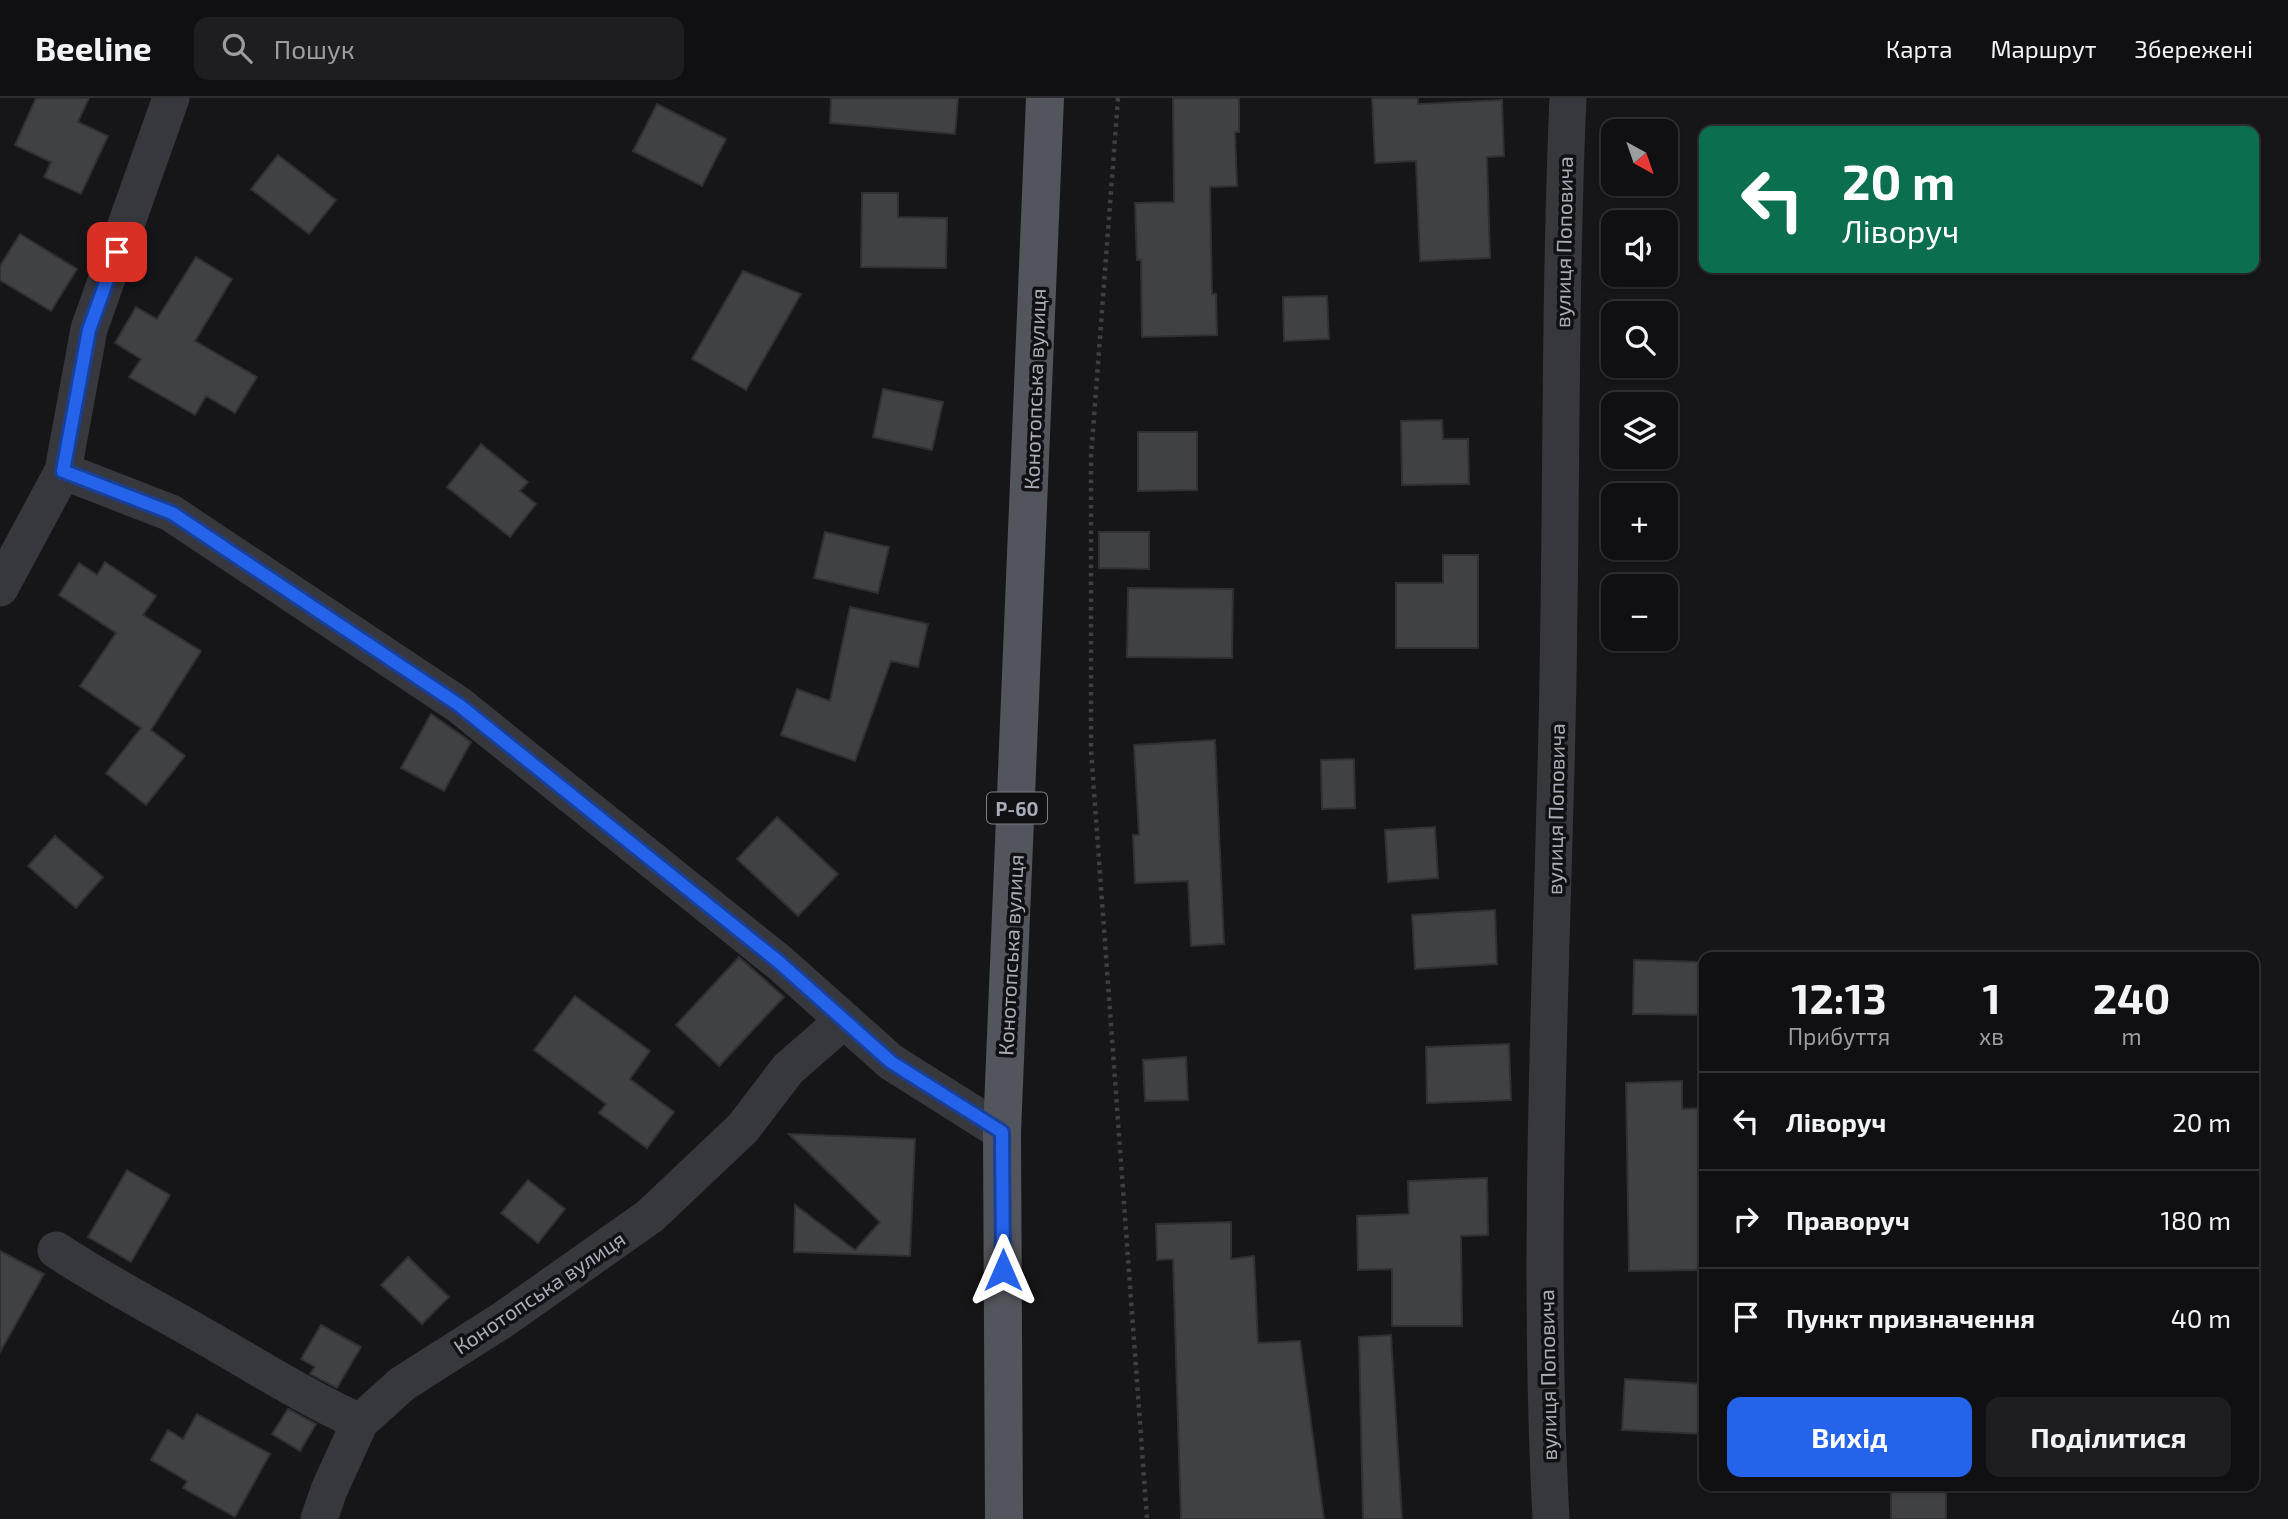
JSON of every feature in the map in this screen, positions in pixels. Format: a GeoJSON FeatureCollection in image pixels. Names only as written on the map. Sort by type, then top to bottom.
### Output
{"type":"FeatureCollection","features":[{"type":"Feature","properties":{"kind":"main road","name":"Конотопська вулиця"},"geometry":{"type":"LineString","coordinates":[[1004,1519],[1002,1132],[1045,98]]}},
{"type":"Feature","properties":{"kind":"street"},"geometry":{"type":"LineString","coordinates":[[0,588],[63,471],[89,330],[171,98]]}},
{"type":"Feature","properties":{"kind":"street","name":"вулиця Поповича"},"geometry":{"type":"LineString","coordinates":[[1551,1519],[1545,1401],[1547,1133],[1557,720],[1562,239],[1568,98]]}},
{"type":"Feature","properties":{"kind":"street"},"geometry":{"type":"LineString","coordinates":[[63,471],[172,513],[459,705],[780,963],[891,1062],[1002,1132]]}},
{"type":"Feature","properties":{"kind":"street","name":"Конотопська вулиця"},"geometry":{"type":"LineString","coordinates":[[319,1519],[360,1422],[402,1384],[505,1319],[650,1216],[743,1128],[788,1069],[844,1020]]}},
{"type":"Feature","properties":{"kind":"street"},"geometry":{"type":"LineString","coordinates":[[55,1250],[108,1284],[200,1334],[308,1399],[360,1422]]}},
{"type":"Feature","properties":{"kind":"path"},"geometry":{"type":"LineString","coordinates":[[1118,98],[1091,457],[1091,750],[1147,1519]]}},
{"type":"Feature","properties":{"kind":"building"},"geometry":{"type":"Polygon","coordinates":[[[36,98],[89,98],[78,122],[108,136],[81,194],[44,177],[51,162],[15,145],[36,98]]]}},
{"type":"Feature","properties":{"kind":"building"},"geometry":{"type":"Polygon","coordinates":[[[831,98],[958,98],[955,134],[830,123],[831,98]]]}},
{"type":"Feature","properties":{"kind":"building"},"geometry":{"type":"Polygon","coordinates":[[[1173,98],[1239,98],[1239,132],[1235,132],[1237,186],[1210,187],[1212,294],[1216,294],[1217,335],[1142,337],[1141,260],[1137,260],[1135,203],[1174,202],[1173,98]]]}},
{"type":"Feature","properties":{"kind":"building"},"geometry":{"type":"Polygon","coordinates":[[[1372,98],[1418,98],[1418,104],[1502,100],[1504,156],[1487,157],[1490,258],[1420,261],[1416,161],[1375,163],[1372,98]]]}},
{"type":"Feature","properties":{"kind":"building"},"geometry":{"type":"Polygon","coordinates":[[[657,104],[726,139],[702,186],[633,151],[657,104]]]}},
{"type":"Feature","properties":{"kind":"building"},"geometry":{"type":"Polygon","coordinates":[[[278,155],[336,200],[309,234],[251,189],[278,155]]]}},
{"type":"Feature","properties":{"kind":"building"},"geometry":{"type":"Polygon","coordinates":[[[862,193],[898,193],[898,217],[947,218],[946,268],[861,267],[862,193]]]}},
{"type":"Feature","properties":{"kind":"building"},"geometry":{"type":"Polygon","coordinates":[[[20,234],[77,269],[51,311],[0,280],[0,266],[20,234]]]}},
{"type":"Feature","properties":{"kind":"building"},"geometry":{"type":"Polygon","coordinates":[[[196,257],[232,279],[195,341],[257,377],[235,413],[206,396],[195,415],[129,377],[141,359],[115,343],[136,307],[157,319],[196,257]]]}},
{"type":"Feature","properties":{"kind":"building"},"geometry":{"type":"Polygon","coordinates":[[[743,271],[801,294],[746,390],[692,359],[743,271]]]}},
{"type":"Feature","properties":{"kind":"building"},"geometry":{"type":"Polygon","coordinates":[[[1327,296],[1329,339],[1284,341],[1283,297],[1327,296]]]}},
{"type":"Feature","properties":{"kind":"building"},"geometry":{"type":"Polygon","coordinates":[[[883,389],[943,402],[932,450],[873,437],[883,389]]]}},
{"type":"Feature","properties":{"kind":"building"},"geometry":{"type":"Polygon","coordinates":[[[1442,420],[1443,439],[1468,439],[1469,484],[1402,485],[1401,421],[1442,420]]]}},
{"type":"Feature","properties":{"kind":"building"},"geometry":{"type":"Polygon","coordinates":[[[1138,432],[1197,432],[1197,490],[1138,491],[1138,432]]]}},
{"type":"Feature","properties":{"kind":"building"},"geometry":{"type":"Polygon","coordinates":[[[481,444],[528,482],[520,491],[536,504],[510,537],[447,487],[481,444]]]}},
{"type":"Feature","properties":{"kind":"building"},"geometry":{"type":"Polygon","coordinates":[[[825,532],[889,547],[878,593],[814,578],[825,532]]]}},
{"type":"Feature","properties":{"kind":"building"},"geometry":{"type":"Polygon","coordinates":[[[1099,532],[1149,532],[1149,569],[1099,568],[1099,532]]]}},
{"type":"Feature","properties":{"kind":"building"},"geometry":{"type":"Polygon","coordinates":[[[1443,555],[1478,555],[1478,648],[1396,648],[1396,583],[1443,583],[1443,555]]]}},
{"type":"Feature","properties":{"kind":"building"},"geometry":{"type":"Polygon","coordinates":[[[105,562],[156,596],[143,615],[201,651],[151,730],[185,756],[146,805],[106,773],[141,728],[80,686],[116,633],[59,595],[79,563],[97,575],[105,562]]]}},
{"type":"Feature","properties":{"kind":"building"},"geometry":{"type":"Polygon","coordinates":[[[1128,588],[1233,589],[1232,658],[1127,657],[1128,588]]]}},
{"type":"Feature","properties":{"kind":"building"},"geometry":{"type":"Polygon","coordinates":[[[850,607],[928,624],[918,667],[891,661],[855,761],[781,735],[797,689],[830,701],[850,607]]]}},
{"type":"Feature","properties":{"kind":"building"},"geometry":{"type":"Polygon","coordinates":[[[431,714],[471,742],[444,791],[401,768],[431,714]]]}},
{"type":"Feature","properties":{"kind":"building"},"geometry":{"type":"Polygon","coordinates":[[[1215,740],[1224,944],[1191,946],[1188,881],[1135,883],[1133,835],[1139,835],[1134,745],[1215,740]]]}},
{"type":"Feature","properties":{"kind":"building"},"geometry":{"type":"Polygon","coordinates":[[[1354,759],[1355,808],[1322,809],[1321,760],[1354,759]]]}},
{"type":"Feature","properties":{"kind":"building"},"geometry":{"type":"Polygon","coordinates":[[[777,817],[838,874],[798,916],[737,859],[777,817]]]}},
{"type":"Feature","properties":{"kind":"building"},"geometry":{"type":"Polygon","coordinates":[[[1435,827],[1438,878],[1388,882],[1385,830],[1435,827]]]}},
{"type":"Feature","properties":{"kind":"building"},"geometry":{"type":"Polygon","coordinates":[[[55,836],[103,877],[76,908],[28,866],[55,836]]]}},
{"type":"Feature","properties":{"kind":"building"},"geometry":{"type":"Polygon","coordinates":[[[1495,910],[1497,964],[1415,969],[1412,915],[1495,910]]]}},
{"type":"Feature","properties":{"kind":"building"},"geometry":{"type":"Polygon","coordinates":[[[739,957],[784,997],[719,1066],[676,1025],[739,957]]]}},
{"type":"Feature","properties":{"kind":"building"},"geometry":{"type":"Polygon","coordinates":[[[1634,960],[1699,962],[1699,1015],[1633,1014],[1634,960]]]}},
{"type":"Feature","properties":{"kind":"building"},"geometry":{"type":"Polygon","coordinates":[[[575,996],[650,1051],[630,1079],[674,1112],[647,1148],[599,1113],[606,1104],[534,1050],[575,996]]]}},
{"type":"Feature","properties":{"kind":"building"},"geometry":{"type":"Polygon","coordinates":[[[1509,1044],[1511,1100],[1427,1103],[1426,1047],[1509,1044]]]}},
{"type":"Feature","properties":{"kind":"building"},"geometry":{"type":"Polygon","coordinates":[[[1186,1057],[1188,1100],[1145,1101],[1143,1060],[1186,1057]]]}},
{"type":"Feature","properties":{"kind":"building"},"geometry":{"type":"Polygon","coordinates":[[[1682,1081],[1682,1109],[1699,1108],[1699,1270],[1629,1271],[1626,1083],[1682,1081]]]}},
{"type":"Feature","properties":{"kind":"building"},"geometry":{"type":"Polygon","coordinates":[[[789,1134],[915,1139],[910,1256],[794,1252],[795,1205],[855,1250],[880,1222],[789,1134]]]}},
{"type":"Feature","properties":{"kind":"building"},"geometry":{"type":"Polygon","coordinates":[[[127,1170],[170,1195],[131,1262],[88,1237],[127,1170]]]}},
{"type":"Feature","properties":{"kind":"building"},"geometry":{"type":"Polygon","coordinates":[[[1487,1178],[1488,1235],[1461,1236],[1462,1326],[1392,1326],[1392,1269],[1358,1270],[1357,1216],[1409,1214],[1408,1181],[1487,1178]]]}},
{"type":"Feature","properties":{"kind":"building"},"geometry":{"type":"Polygon","coordinates":[[[528,1180],[565,1209],[538,1243],[501,1213],[528,1180]]]}},
{"type":"Feature","properties":{"kind":"building"},"geometry":{"type":"Polygon","coordinates":[[[1231,1222],[1231,1259],[1254,1256],[1258,1343],[1300,1341],[1324,1519],[1181,1519],[1173,1259],[1157,1260],[1156,1224],[1231,1222]]]}},
{"type":"Feature","properties":{"kind":"building"},"geometry":{"type":"Polygon","coordinates":[[[0,1251],[44,1274],[0,1352],[0,1251]]]}},
{"type":"Feature","properties":{"kind":"building"},"geometry":{"type":"Polygon","coordinates":[[[408,1257],[449,1297],[422,1324],[381,1285],[408,1257]]]}},
{"type":"Feature","properties":{"kind":"building"},"geometry":{"type":"Polygon","coordinates":[[[321,1325],[361,1347],[337,1388],[310,1374],[315,1367],[301,1359],[321,1325]]]}},
{"type":"Feature","properties":{"kind":"building"},"geometry":{"type":"Polygon","coordinates":[[[1391,1335],[1402,1519],[1363,1519],[1359,1337],[1391,1335]]]}},
{"type":"Feature","properties":{"kind":"building"},"geometry":{"type":"Polygon","coordinates":[[[1625,1379],[1699,1384],[1699,1434],[1622,1430],[1625,1379]]]}},
{"type":"Feature","properties":{"kind":"building"},"geometry":{"type":"Polygon","coordinates":[[[288,1409],[316,1424],[300,1451],[272,1434],[288,1409]]]}},
{"type":"Feature","properties":{"kind":"building"},"geometry":{"type":"Polygon","coordinates":[[[197,1414],[270,1454],[235,1517],[183,1488],[187,1481],[151,1460],[168,1430],[183,1439],[197,1414]]]}},
{"type":"Feature","properties":{"kind":"building"},"geometry":{"type":"Polygon","coordinates":[[[1891,1491],[1946,1491],[1946,1519],[1891,1519],[1891,1491]]]}},
{"type":"Feature","properties":{"kind":"route"},"geometry":{"type":"LineString","coordinates":[[117,252],[89,330],[63,471],[172,513],[459,705],[780,963],[891,1062],[1002,1132],[1003,1270]]}}]}
